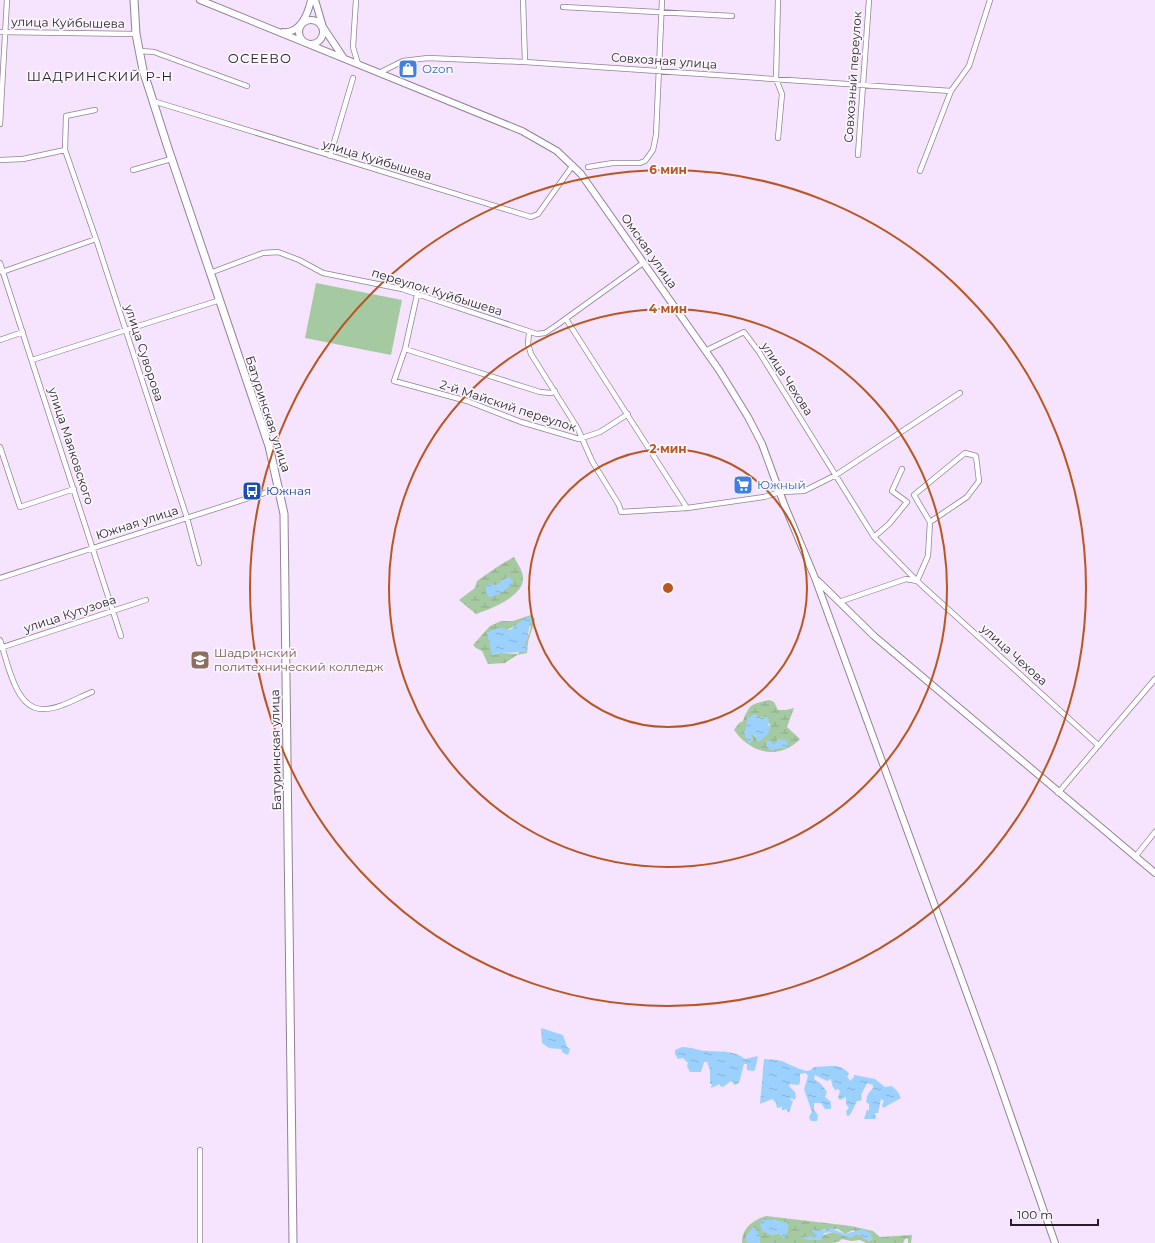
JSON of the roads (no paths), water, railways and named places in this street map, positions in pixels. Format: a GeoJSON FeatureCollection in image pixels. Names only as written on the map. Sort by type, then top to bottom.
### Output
{"type":"FeatureCollection","features":[{"type":"Feature","properties":{"kind":"main road","name":"Батуринская улица"},"geometry":{"type":"LineString","coordinates":[[134,0],[136,34],[153,101],[171,159],[269,446],[280,488],[285,528],[293,1243]]}},
{"type":"Feature","properties":{"kind":"street"},"geometry":{"type":"LineString","coordinates":[[0,124],[3,32],[7,0]]}},
{"type":"Feature","properties":{"kind":"street","name":"Омская улица"},"geometry":{"type":"LineString","coordinates":[[200,0],[535,137],[557,151],[573,165],[705,351],[748,416],[762,444],[815,578],[993,1065],[1055,1243]]}},
{"type":"Feature","properties":{"kind":"street"},"geometry":{"type":"LineString","coordinates":[[311,0],[301,24],[299,35],[307,44],[315,43],[320,40],[323,34],[323,27],[315,0]]}},
{"type":"Feature","properties":{"kind":"street"},"geometry":{"type":"LineString","coordinates":[[356,0],[353,47],[358,64]]}},
{"type":"Feature","properties":{"kind":"street"},"geometry":{"type":"LineString","coordinates":[[523,0],[525,62]]}},
{"type":"Feature","properties":{"kind":"street"},"geometry":{"type":"LineString","coordinates":[[588,167],[613,163],[640,163],[650,156],[656,135],[662,0]]}},
{"type":"Feature","properties":{"kind":"street"},"geometry":{"type":"LineString","coordinates":[[778,0],[776,79],[782,94],[778,138]]}},
{"type":"Feature","properties":{"kind":"street","name":"Совхозный переулок"},"geometry":{"type":"LineString","coordinates":[[858,155],[869,0]]}},
{"type":"Feature","properties":{"kind":"street"},"geometry":{"type":"LineString","coordinates":[[920,171],[951,91],[969,66],[990,0]]}},
{"type":"Feature","properties":{"kind":"street"},"geometry":{"type":"LineString","coordinates":[[563,7],[732,16]]}},
{"type":"Feature","properties":{"kind":"street"},"geometry":{"type":"LineString","coordinates":[[277,31],[290,32],[306,20],[313,19],[319,22],[323,27],[344,58]]}},
{"type":"Feature","properties":{"kind":"street","name":"улица Куйбышева"},"geometry":{"type":"LineString","coordinates":[[3,32],[136,34]]}},
{"type":"Feature","properties":{"kind":"street"},"geometry":{"type":"LineString","coordinates":[[140,51],[154,52],[247,86]]}},
{"type":"Feature","properties":{"kind":"street","name":"Совхозная улица"},"geometry":{"type":"LineString","coordinates":[[379,73],[394,65],[416,59],[525,62],[951,91]]}},
{"type":"Feature","properties":{"kind":"street"},"geometry":{"type":"LineString","coordinates":[[330,156],[353,78]]}},
{"type":"Feature","properties":{"kind":"street","name":"улица Куйбышева"},"geometry":{"type":"LineString","coordinates":[[153,101],[531,217],[538,214],[573,165]]}},
{"type":"Feature","properties":{"kind":"street"},"geometry":{"type":"LineString","coordinates":[[0,160],[23,159],[65,150],[66,116],[95,110]]}},
{"type":"Feature","properties":{"kind":"street","name":"улица Суворова"},"geometry":{"type":"LineString","coordinates":[[65,150],[96,239],[187,518],[199,563]]}},
{"type":"Feature","properties":{"kind":"street"},"geometry":{"type":"LineString","coordinates":[[133,170],[171,159]]}},
{"type":"Feature","properties":{"kind":"street"},"geometry":{"type":"LineString","coordinates":[[1,272],[96,239]]}},
{"type":"Feature","properties":{"kind":"street","name":"переулок Куйбышева"},"geometry":{"type":"LineString","coordinates":[[210,273],[263,253],[278,252],[299,260],[323,273],[378,283],[512,325],[529,333]]}},
{"type":"Feature","properties":{"kind":"street","name":"улица Маяковского"},"geometry":{"type":"LineString","coordinates":[[0,263],[1,272],[23,332],[121,636]]}},
{"type":"Feature","properties":{"kind":"street"},"geometry":{"type":"LineString","coordinates":[[643,263],[545,333],[529,333],[528,344],[531,354],[583,438],[592,461],[619,505],[621,512],[687,508],[752,499],[780,492],[804,491],[836,475],[960,392]]}},
{"type":"Feature","properties":{"kind":"street","name":"2-й Майский переулок"},"geometry":{"type":"LineString","coordinates":[[417,295],[405,350],[394,381],[467,401],[500,415],[555,433],[579,439],[600,432],[628,414]]}},
{"type":"Feature","properties":{"kind":"street"},"geometry":{"type":"LineString","coordinates":[[32,360],[220,300]]}},
{"type":"Feature","properties":{"kind":"street"},"geometry":{"type":"LineString","coordinates":[[566,319],[687,508]]}},
{"type":"Feature","properties":{"kind":"street"},"geometry":{"type":"LineString","coordinates":[[0,340],[23,332]]}},
{"type":"Feature","properties":{"kind":"street","name":"улица Чехова"},"geometry":{"type":"LineString","coordinates":[[705,351],[744,332],[759,352],[874,536],[916,581],[1098,745]]}},
{"type":"Feature","properties":{"kind":"street"},"geometry":{"type":"LineString","coordinates":[[405,350],[540,392],[551,393],[555,391]]}},
{"type":"Feature","properties":{"kind":"street"},"geometry":{"type":"LineString","coordinates":[[0,447],[20,507],[74,489]]}},
{"type":"Feature","properties":{"kind":"street"},"geometry":{"type":"LineString","coordinates":[[839,602],[906,579],[916,581],[928,556],[930,522],[914,495],[965,453],[976,456],[979,481],[967,497],[930,522]]}},
{"type":"Feature","properties":{"kind":"street"},"geometry":{"type":"LineString","coordinates":[[874,536],[889,524],[907,502],[892,491],[902,469]]}},
{"type":"Feature","properties":{"kind":"street","name":"Южная улица"},"geometry":{"type":"LineString","coordinates":[[0,578],[280,488]]}},
{"type":"Feature","properties":{"kind":"street"},"geometry":{"type":"LineString","coordinates":[[815,578],[874,636],[1155,874]]}},
{"type":"Feature","properties":{"kind":"street","name":"улица Кутузова"},"geometry":{"type":"LineString","coordinates":[[1,647],[146,600]]}},
{"type":"Feature","properties":{"kind":"street"},"geometry":{"type":"LineString","coordinates":[[0,640],[1,647],[18,692],[31,707],[43,709],[56,706],[92,692]]}},
{"type":"Feature","properties":{"kind":"street"},"geometry":{"type":"LineString","coordinates":[[1058,793],[1155,679]]}},
{"type":"Feature","properties":{"kind":"street"},"geometry":{"type":"LineString","coordinates":[[1135,857],[1155,832]]}},
{"type":"Feature","properties":{"kind":"street"},"geometry":{"type":"LineString","coordinates":[[200,1150],[200,1243]]}},
{"type":"Feature","properties":{"kind":"water"},"geometry":{"type":"Polygon","coordinates":[[[510,577],[513,582],[508,588],[500,594],[489,597],[485,591],[488,584],[497,585],[504,579],[510,577]]]}},
{"type":"Feature","properties":{"kind":"water"},"geometry":{"type":"Polygon","coordinates":[[[531,617],[534,619],[530,623],[527,641],[524,643],[527,647],[526,652],[500,653],[492,655],[487,633],[498,628],[510,630],[523,619],[531,617]]]}},
{"type":"Feature","properties":{"kind":"water"},"geometry":{"type":"Polygon","coordinates":[[[756,714],[758,717],[766,717],[769,719],[768,725],[771,726],[769,733],[759,742],[756,740],[756,736],[753,734],[750,735],[753,740],[749,744],[744,732],[747,724],[747,718],[756,714]]]}},
{"type":"Feature","properties":{"kind":"water"},"geometry":{"type":"Polygon","coordinates":[[[777,739],[786,740],[788,744],[787,748],[779,748],[772,751],[766,746],[767,740],[771,741],[773,745],[777,742],[777,739]]]}},
{"type":"Feature","properties":{"kind":"water"},"geometry":{"type":"Polygon","coordinates":[[[541,1028],[563,1035],[567,1047],[570,1049],[568,1055],[563,1053],[561,1049],[549,1048],[542,1043],[541,1028]]]}},
{"type":"Feature","properties":{"kind":"water"},"geometry":{"type":"Polygon","coordinates":[[[682,1047],[731,1053],[745,1059],[758,1056],[755,1070],[747,1070],[747,1064],[744,1064],[739,1083],[734,1085],[731,1081],[723,1087],[720,1086],[720,1084],[711,1088],[712,1084],[710,1084],[710,1070],[707,1062],[704,1062],[701,1072],[690,1072],[687,1066],[688,1063],[683,1058],[678,1059],[675,1054],[675,1050],[682,1047]]]}},
{"type":"Feature","properties":{"kind":"water"},"geometry":{"type":"Polygon","coordinates":[[[764,1059],[780,1060],[799,1069],[808,1071],[814,1067],[828,1066],[842,1068],[849,1074],[847,1076],[850,1081],[854,1075],[875,1079],[885,1087],[892,1086],[901,1098],[883,1108],[882,1105],[884,1101],[881,1099],[878,1113],[875,1113],[876,1119],[864,1119],[867,1110],[869,1111],[869,1104],[866,1102],[868,1094],[873,1088],[873,1085],[867,1083],[861,1095],[862,1099],[857,1101],[850,1115],[847,1116],[846,1111],[849,1108],[846,1104],[846,1097],[840,1100],[838,1098],[840,1091],[838,1089],[835,1090],[831,1079],[827,1081],[815,1075],[814,1079],[821,1084],[827,1092],[825,1097],[831,1102],[831,1109],[825,1109],[821,1103],[814,1103],[814,1110],[818,1115],[817,1121],[811,1121],[809,1117],[812,1112],[804,1089],[808,1076],[806,1073],[800,1074],[800,1083],[798,1085],[790,1084],[789,1086],[795,1092],[796,1097],[794,1100],[792,1098],[790,1100],[793,1101],[789,1113],[786,1109],[782,1110],[782,1107],[777,1108],[776,1103],[772,1099],[760,1104],[764,1059]]]}},
{"type":"Feature","properties":{"kind":"water"},"geometry":{"type":"Polygon","coordinates":[[[762,1220],[773,1220],[788,1223],[788,1231],[784,1239],[779,1233],[772,1235],[762,1231],[760,1224],[762,1220]]]}},
{"type":"Feature","properties":{"kind":"water"},"geometry":{"type":"Polygon","coordinates":[[[753,1227],[759,1234],[759,1243],[747,1243],[746,1236],[753,1227]]]}},
{"type":"Feature","properties":{"kind":"water"},"geometry":{"type":"Polygon","coordinates":[[[831,1228],[845,1234],[862,1229],[870,1233],[873,1238],[869,1241],[857,1234],[850,1238],[833,1232],[824,1233],[821,1240],[808,1240],[801,1237],[817,1236],[811,1229],[819,1231],[831,1228]]]}},
{"type":"Feature","properties":{"kind":"place","name":"Ozon"},"geometry":{"type":"Point","coordinates":[408,69]}},
{"type":"Feature","properties":{"kind":"place","name":"Южный"},"geometry":{"type":"Point","coordinates":[743,485]}},
{"type":"Feature","properties":{"kind":"place","name":"Южная"},"geometry":{"type":"Point","coordinates":[252,491]}},
{"type":"Feature","properties":{"kind":"place","name":"Шадринский политехнический колледж"},"geometry":{"type":"Point","coordinates":[200,660]}},
{"type":"Feature","properties":{"kind":"district","name":"ОСЕЕВО"},"geometry":{"type":"Point","coordinates":[260,58]}},
{"type":"Feature","properties":{"kind":"district","name":"ШАДРИНСКИЙ Р-Н"},"geometry":{"type":"Point","coordinates":[100,76]}}]}
